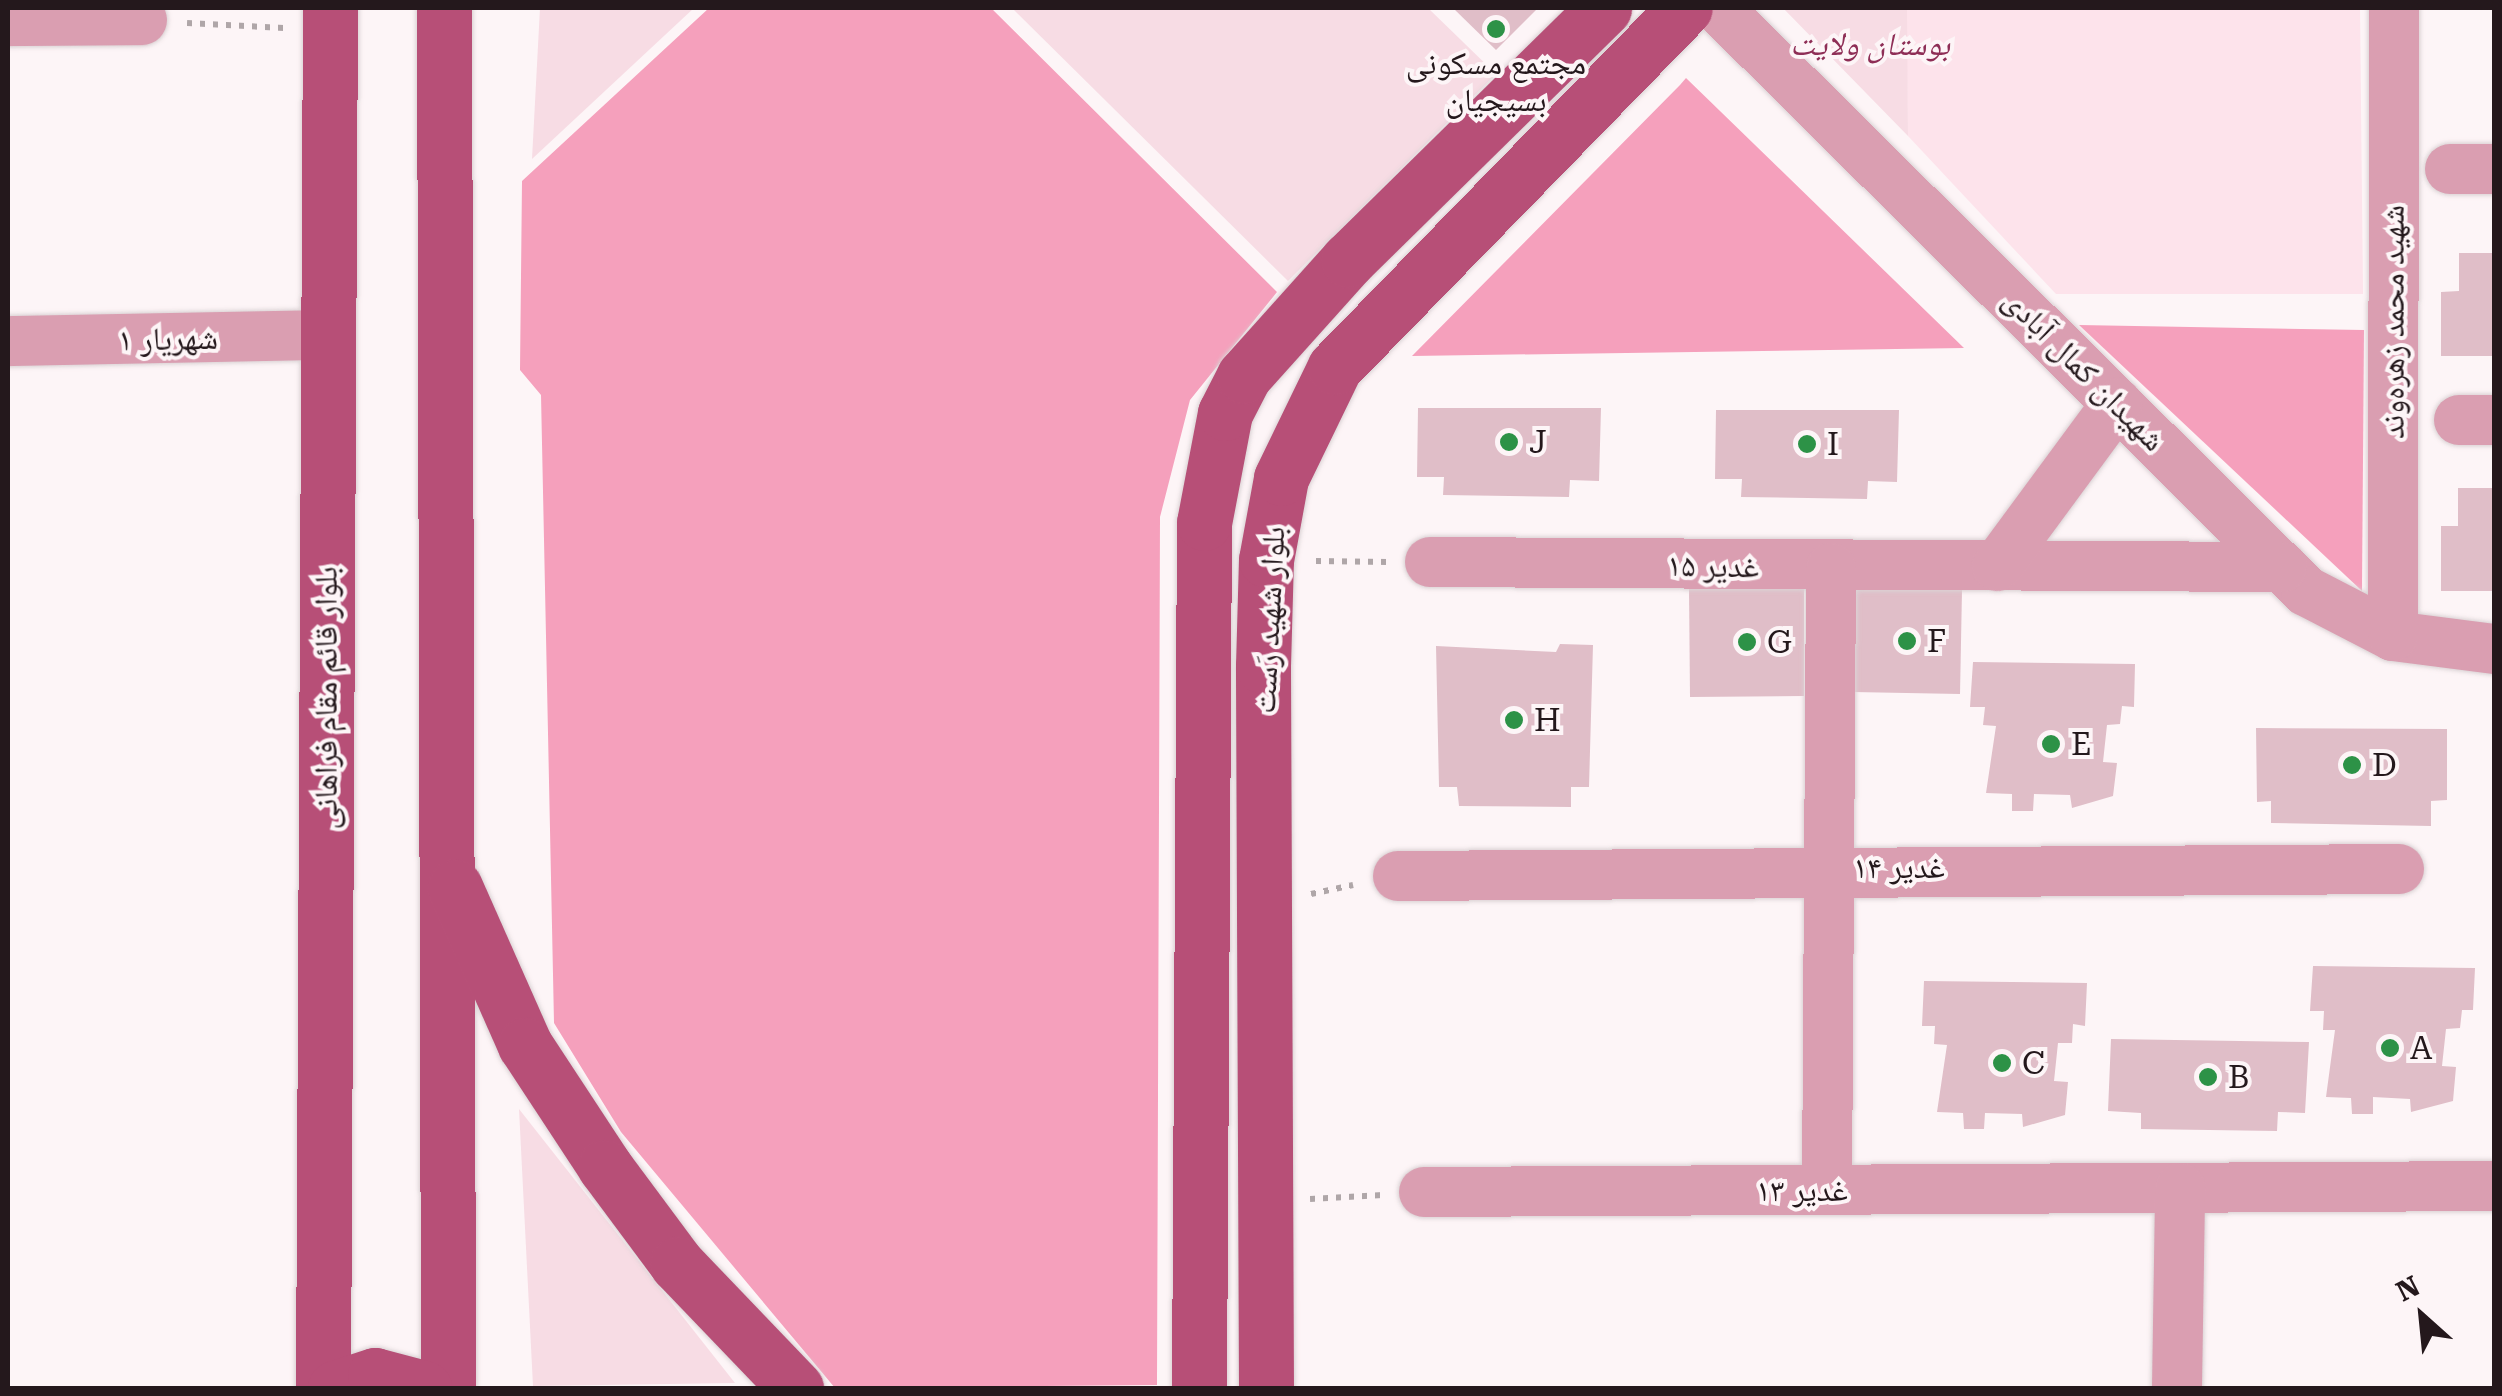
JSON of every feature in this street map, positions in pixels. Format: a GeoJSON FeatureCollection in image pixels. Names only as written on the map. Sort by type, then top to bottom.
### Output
{"type":"FeatureCollection","features":[{"type":"Feature","properties":{"kind":"main road"},"geometry":{"type":"LineString","coordinates":[[444,8],[448,1388]]}},
{"type":"Feature","properties":{"kind":"main road","name":"بلوار شهید رَست"},"geometry":{"type":"LineString","coordinates":[[1199,1388],[1207,506],[1225,414],[1244,376],[1604,8]]}},
{"type":"Feature","properties":{"kind":"main road","name":"بلوار شهید رَست"},"geometry":{"type":"LineString","coordinates":[[1266,1388],[1264,903],[1270,538],[1296,442],[1334,366],[1685,8]]}},
{"type":"Feature","properties":{"kind":"main road","name":"بلوار قائم مقام فراهانی"},"geometry":{"type":"LineString","coordinates":[[322,1388],[330,19]]}},
{"type":"Feature","properties":{"kind":"main road"},"geometry":{"type":"LineString","coordinates":[[1207,506],[1270,538]]}},
{"type":"Feature","properties":{"kind":"main road"},"geometry":{"type":"LineString","coordinates":[[446,868],[525,1045],[604,1166],[677,1264],[796,1388]]}},
{"type":"Feature","properties":{"kind":"main road"},"geometry":{"type":"LineString","coordinates":[[334,1388],[374,1375],[424,1388]]}},
{"type":"Feature","properties":{"kind":"street","name":"شهیدان کمال آبادی"},"geometry":{"type":"LineString","coordinates":[[1718,8],[2282,567],[2360,626],[2392,636],[2494,649]]}},
{"type":"Feature","properties":{"kind":"street","name":"شهید محمد زهره‌وند"},"geometry":{"type":"LineString","coordinates":[[2392,636],[2394,8]]}},
{"type":"Feature","properties":{"kind":"street"},"geometry":{"type":"LineString","coordinates":[[8,21],[142,20]]}},
{"type":"Feature","properties":{"kind":"street","name":"شهریار ۱"},"geometry":{"type":"LineString","coordinates":[[8,341],[328,335]]}},
{"type":"Feature","properties":{"kind":"street"},"geometry":{"type":"LineString","coordinates":[[1997,566],[2116,403]]}},
{"type":"Feature","properties":{"kind":"street","name":"غدیر ۱۵"},"geometry":{"type":"LineString","coordinates":[[1430,562],[1831,568],[2282,567]]}},
{"type":"Feature","properties":{"kind":"street"},"geometry":{"type":"LineString","coordinates":[[1827,1190],[1831,568]]}},
{"type":"Feature","properties":{"kind":"street","name":"غدیر ۱۴"},"geometry":{"type":"LineString","coordinates":[[1398,876],[1829,867],[2399,869]]}},
{"type":"Feature","properties":{"kind":"street","name":"غدیر ۱۳"},"geometry":{"type":"LineString","coordinates":[[1424,1192],[2494,1186]]}},
{"type":"Feature","properties":{"kind":"street"},"geometry":{"type":"LineString","coordinates":[[2176,1388],[2180,1188]]}},
{"type":"Feature","properties":{"kind":"path"},"geometry":{"type":"LineString","coordinates":[[142,20],[330,19]]}},
{"type":"Feature","properties":{"kind":"path"},"geometry":{"type":"LineString","coordinates":[[1270,538],[1430,562]]}},
{"type":"Feature","properties":{"kind":"path"},"geometry":{"type":"LineString","coordinates":[[1264,903],[1398,876]]}},
{"type":"Feature","properties":{"kind":"path"},"geometry":{"type":"LineString","coordinates":[[1266,1202],[1424,1192]]}},
{"type":"Feature","properties":{"kind":"shaded area"},"geometry":{"type":"Polygon","coordinates":[[[709,8],[991,8],[1277,292],[1190,400],[1160,517],[1157,1385],[835,1388],[621,1132],[554,1023],[541,395],[520,370],[522,181],[709,8]]]}},
{"type":"Feature","properties":{"kind":"shaded area"},"geometry":{"type":"Polygon","coordinates":[[[2360,8],[2363,294],[2056,294],[1908,136],[1906,10],[2360,8]]]}},
{"type":"Feature","properties":{"kind":"shaded area"},"geometry":{"type":"Polygon","coordinates":[[[1686,78],[1964,348],[1412,356],[1680,85],[1686,78]]]}},
{"type":"Feature","properties":{"kind":"shaded area"},"geometry":{"type":"Polygon","coordinates":[[[2079,325],[2364,330],[2362,591],[2079,325]]]}},
{"type":"Feature","properties":{"kind":"green space"},"geometry":{"type":"Polygon","coordinates":[[[540,8],[694,8],[532,159],[540,8]]]}},
{"type":"Feature","properties":{"kind":"green space"},"geometry":{"type":"Polygon","coordinates":[[[1012,8],[1428,8],[1496,74],[1288,281],[1012,8]]]}},
{"type":"Feature","properties":{"kind":"green space","name":"بوستان ولایت"},"geometry":{"type":"Polygon","coordinates":[[[1783,8],[2056,8],[1907,10],[1908,136],[1783,8]]]}},
{"type":"Feature","properties":{"kind":"green space"},"geometry":{"type":"Polygon","coordinates":[[[519,1109],[735,1383],[533,1386],[519,1109]]]}},
{"type":"Feature","properties":{"kind":"building","name":"مجتمع مسکونی بسیجیان"},"geometry":{"type":"Polygon","coordinates":[[[1453,8],[1538,8],[1496,50],[1453,8]]]}},
{"type":"Feature","properties":{"kind":"building"},"geometry":{"type":"Polygon","coordinates":[[[2459,253],[2494,253],[2494,356],[2441,356],[2441,292],[2459,291],[2459,253]]]}},
{"type":"Feature","properties":{"kind":"building","name":"J"},"geometry":{"type":"Polygon","coordinates":[[[1418,408],[1601,408],[1599,481],[1570,480],[1569,497],[1443,495],[1444,477],[1417,477],[1418,408]]]}},
{"type":"Feature","properties":{"kind":"building","name":"I"},"geometry":{"type":"Polygon","coordinates":[[[1716,410],[1899,410],[1897,482],[1868,481],[1867,499],[1741,497],[1742,479],[1715,479],[1716,410]]]}},
{"type":"Feature","properties":{"kind":"building"},"geometry":{"type":"Polygon","coordinates":[[[2458,488],[2494,488],[2494,591],[2441,591],[2441,526],[2458,526],[2458,488]]]}},
{"type":"Feature","properties":{"kind":"building","name":"G"},"geometry":{"type":"Polygon","coordinates":[[[1804,587],[1804,696],[1690,697],[1689,588],[1804,587]]]}},
{"type":"Feature","properties":{"kind":"building","name":"F"},"geometry":{"type":"Polygon","coordinates":[[[1855,589],[1962,590],[1960,694],[1853,692],[1855,589]]]}},
{"type":"Feature","properties":{"kind":"building","name":"H"},"geometry":{"type":"Polygon","coordinates":[[[1560,644],[1593,645],[1589,787],[1571,787],[1571,807],[1459,806],[1457,787],[1439,787],[1436,646],[1556,652],[1560,644]]]}},
{"type":"Feature","properties":{"kind":"building","name":"E"},"geometry":{"type":"Polygon","coordinates":[[[1973,662],[2135,664],[2134,707],[2122,706],[2120,724],[2107,725],[2103,762],[2117,763],[2113,796],[2072,808],[2070,795],[2034,794],[2033,811],[2012,811],[2012,794],[1986,793],[1996,726],[1983,725],[1985,707],[1970,707],[1973,662]]]}},
{"type":"Feature","properties":{"kind":"building","name":"D"},"geometry":{"type":"Polygon","coordinates":[[[2256,728],[2447,729],[2447,800],[2431,801],[2431,826],[2271,823],[2271,801],[2257,802],[2256,728]]]}},
{"type":"Feature","properties":{"kind":"building","name":"A"},"geometry":{"type":"Polygon","coordinates":[[[2313,966],[2475,968],[2473,1010],[2462,1010],[2460,1028],[2446,1029],[2442,1066],[2456,1067],[2453,1101],[2411,1112],[2410,1099],[2373,1097],[2373,1114],[2352,1114],[2351,1098],[2326,1097],[2335,1030],[2323,1030],[2324,1011],[2310,1011],[2313,966]]]}},
{"type":"Feature","properties":{"kind":"building","name":"C"},"geometry":{"type":"Polygon","coordinates":[[[1924,981],[2087,983],[2085,1026],[2073,1024],[2072,1043],[2058,1043],[2054,1081],[2068,1082],[2065,1115],[2023,1127],[2022,1114],[1985,1113],[1984,1129],[1964,1129],[1963,1113],[1937,1112],[1947,1045],[1934,1044],[1935,1026],[1922,1026],[1924,981]]]}},
{"type":"Feature","properties":{"kind":"building","name":"B"},"geometry":{"type":"Polygon","coordinates":[[[2111,1039],[2309,1042],[2305,1113],[2278,1112],[2277,1131],[2141,1129],[2141,1113],[2108,1111],[2111,1039]]]}},
{"type":"Feature","properties":{"kind":"place","name":"مجتمع مسکونی بسیجیان"},"geometry":{"type":"Point","coordinates":[1496,29]}},
{"type":"Feature","properties":{"kind":"place","name":"J"},"geometry":{"type":"Point","coordinates":[1509,442]}},
{"type":"Feature","properties":{"kind":"place","name":"I"},"geometry":{"type":"Point","coordinates":[1807,444]}},
{"type":"Feature","properties":{"kind":"place","name":"F"},"geometry":{"type":"Point","coordinates":[1907,641]}},
{"type":"Feature","properties":{"kind":"place","name":"G"},"geometry":{"type":"Point","coordinates":[1747,642]}},
{"type":"Feature","properties":{"kind":"place","name":"H"},"geometry":{"type":"Point","coordinates":[1514,720]}},
{"type":"Feature","properties":{"kind":"place","name":"E"},"geometry":{"type":"Point","coordinates":[2051,744]}},
{"type":"Feature","properties":{"kind":"place","name":"D"},"geometry":{"type":"Point","coordinates":[2352,765]}},
{"type":"Feature","properties":{"kind":"place","name":"A"},"geometry":{"type":"Point","coordinates":[2390,1048]}},
{"type":"Feature","properties":{"kind":"place","name":"C"},"geometry":{"type":"Point","coordinates":[2002,1063]}},
{"type":"Feature","properties":{"kind":"place","name":"B"},"geometry":{"type":"Point","coordinates":[2208,1077]}}]}
